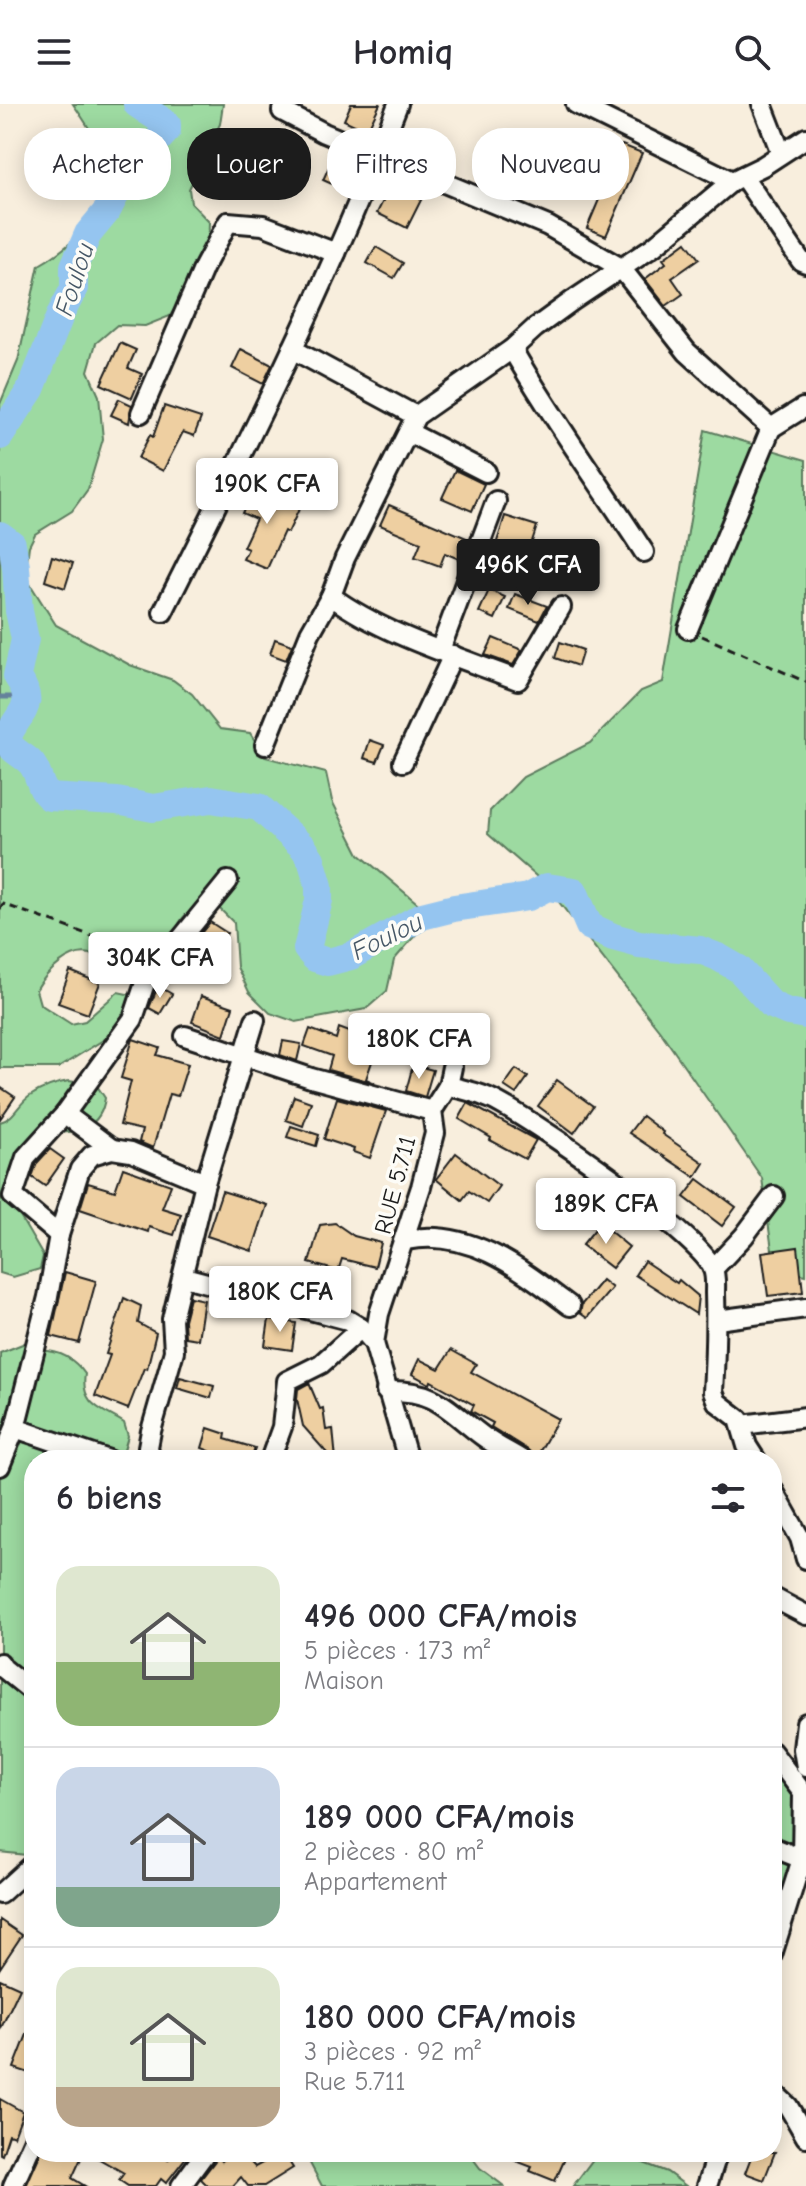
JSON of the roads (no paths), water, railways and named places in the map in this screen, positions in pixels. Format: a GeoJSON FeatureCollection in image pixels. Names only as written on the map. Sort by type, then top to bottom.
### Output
{"type":"FeatureCollection","features":[{"type":"Feature","properties":{"kind":"street"},"geometry":{"type":"LineString","coordinates":[[389,128],[398,104]]}},
{"type":"Feature","properties":{"kind":"street"},"geometry":{"type":"LineString","coordinates":[[576,104],[738,178],[801,261],[806,263]]}},
{"type":"Feature","properties":{"kind":"street"},"geometry":{"type":"LineString","coordinates":[[762,104],[781,153]]}},
{"type":"Feature","properties":{"kind":"street"},"geometry":{"type":"LineString","coordinates":[[279,106],[327,134]]}},
{"type":"Feature","properties":{"kind":"street"},"geometry":{"type":"LineString","coordinates":[[265,745],[310,633],[413,425],[535,328],[653,247],[738,178],[806,138]]}},
{"type":"Feature","properties":{"kind":"street"},"geometry":{"type":"LineString","coordinates":[[456,187],[548,226],[621,268],[687,352],[771,428]]}},
{"type":"Feature","properties":{"kind":"street"},"geometry":{"type":"LineString","coordinates":[[163,612],[271,398],[359,200]]}},
{"type":"Feature","properties":{"kind":"street"},"geometry":{"type":"LineString","coordinates":[[141,413],[204,267],[228,222],[263,225],[336,253]]}},
{"type":"Feature","properties":{"kind":"street"},"geometry":{"type":"LineString","coordinates":[[292,349],[486,472]]}},
{"type":"Feature","properties":{"kind":"street"},"geometry":{"type":"LineString","coordinates":[[512,349],[540,399],[579,452],[644,552]]}},
{"type":"Feature","properties":{"kind":"street"},"geometry":{"type":"LineString","coordinates":[[688,629],[771,428],[806,409]]}},
{"type":"Feature","properties":{"kind":"street"},"geometry":{"type":"LineString","coordinates":[[403,762],[446,653],[496,501]]}},
{"type":"Feature","properties":{"kind":"street"},"geometry":{"type":"LineString","coordinates":[[331,596],[352,611],[446,653],[518,680],[561,607]]}},
{"type":"Feature","properties":{"kind":"street"},"geometry":{"type":"LineString","coordinates":[[59,1235],[13,1196],[26,1157],[65,1114],[133,1019],[145,983],[228,881]]}},
{"type":"Feature","properties":{"kind":"street"},"geometry":{"type":"LineString","coordinates":[[149,1450],[151,1431],[174,1351],[172,1319],[205,1183],[255,1020]]}},
{"type":"Feature","properties":{"kind":"street","name":"RUE 5.711"},"geometry":{"type":"LineString","coordinates":[[185,1036],[243,1057],[432,1111],[435,1133],[406,1240],[379,1314],[374,1343],[405,1450]]}},
{"type":"Feature","properties":{"kind":"street"},"geometry":{"type":"LineString","coordinates":[[432,1111],[450,1076],[547,1133],[690,1240],[713,1269],[717,1320],[713,1392],[717,1402],[739,1419],[750,1450]]}},
{"type":"Feature","properties":{"kind":"street"},"geometry":{"type":"LineString","coordinates":[[65,1114],[112,1149]]}},
{"type":"Feature","properties":{"kind":"street"},"geometry":{"type":"LineString","coordinates":[[0,1466],[50,1286],[59,1235],[80,1169],[92,1155],[112,1149],[131,1152],[205,1183]]}},
{"type":"Feature","properties":{"kind":"street"},"geometry":{"type":"LineString","coordinates":[[713,1269],[744,1236],[774,1196]]}},
{"type":"Feature","properties":{"kind":"street"},"geometry":{"type":"LineString","coordinates":[[406,1240],[437,1237],[474,1245],[519,1269],[570,1306]]}},
{"type":"Feature","properties":{"kind":"street"},"geometry":{"type":"LineString","coordinates":[[184,1277],[348,1320],[361,1328],[374,1343]]}},
{"type":"Feature","properties":{"kind":"street"},"geometry":{"type":"LineString","coordinates":[[717,1320],[806,1308]]}},
{"type":"Feature","properties":{"kind":"street"},"geometry":{"type":"LineString","coordinates":[[274,1450],[282,1427],[287,1381],[321,1364],[361,1328]]}},
{"type":"Feature","properties":{"kind":"street"},"geometry":{"type":"LineString","coordinates":[[386,1391],[409,1390],[438,1401],[504,1450]]}},
{"type":"Feature","properties":{"kind":"street"},"geometry":{"type":"LineString","coordinates":[[742,1425],[806,1417]]}},
{"type":"Feature","properties":{"kind":"street"},"geometry":{"type":"LineString","coordinates":[[9,1433],[72,1450]]}},
{"type":"Feature","properties":{"kind":"street"},"geometry":{"type":"LineString","coordinates":[[782,1503],[803,1536],[806,1559]]}},
{"type":"Feature","properties":{"kind":"street"},"geometry":{"type":"LineString","coordinates":[[782,1602],[806,1615]]}},
{"type":"Feature","properties":{"kind":"street"},"geometry":{"type":"LineString","coordinates":[[0,1663],[24,1685]]}},
{"type":"Feature","properties":{"kind":"street"},"geometry":{"type":"LineString","coordinates":[[806,1723],[803,1749],[806,1767]]}},
{"type":"Feature","properties":{"kind":"street"},"geometry":{"type":"LineString","coordinates":[[782,1764],[804,1790],[804,1863],[782,1926]]}},
{"type":"Feature","properties":{"kind":"street"},"geometry":{"type":"LineString","coordinates":[[782,1852],[804,1863]]}},
{"type":"Feature","properties":{"kind":"street"},"geometry":{"type":"LineString","coordinates":[[0,1894],[24,1872]]}},
{"type":"Feature","properties":{"kind":"street"},"geometry":{"type":"LineString","coordinates":[[782,2100],[806,2137]]}},
{"type":"Feature","properties":{"kind":"street"},"geometry":{"type":"LineString","coordinates":[[13,2186],[24,2161]]}},
{"type":"Feature","properties":{"kind":"street"},"geometry":{"type":"LineString","coordinates":[[181,2186],[199,2162]]}},
{"type":"Feature","properties":{"kind":"street"},"geometry":{"type":"LineString","coordinates":[[707,2186],[715,2162]]}},
{"type":"Feature","properties":{"kind":"waterway","name":"Foulou"},"geometry":{"type":"LineString","coordinates":[[0,436],[31,389],[61,313],[74,289],[74,266],[88,234],[107,211],[127,167],[138,153],[155,143],[167,130],[167,124],[137,104]]}},
{"type":"Feature","properties":{"kind":"waterway","name":"Foulou"},"geometry":{"type":"LineString","coordinates":[[0,535],[12,544],[25,639],[17,676],[26,702],[7,738],[33,766],[45,793],[49,797],[117,801],[153,808],[211,799],[259,807],[303,847],[311,859],[319,886],[319,900],[307,949],[315,958],[328,962],[351,956],[422,916],[528,897],[547,887],[574,891],[589,926],[639,944],[700,950],[718,957],[739,969],[772,1005],[806,1015]]}},
{"type":"Feature","properties":{"kind":"waterway"},"geometry":{"type":"LineString","coordinates":[[0,697],[12,697],[24,687]]}}]}
